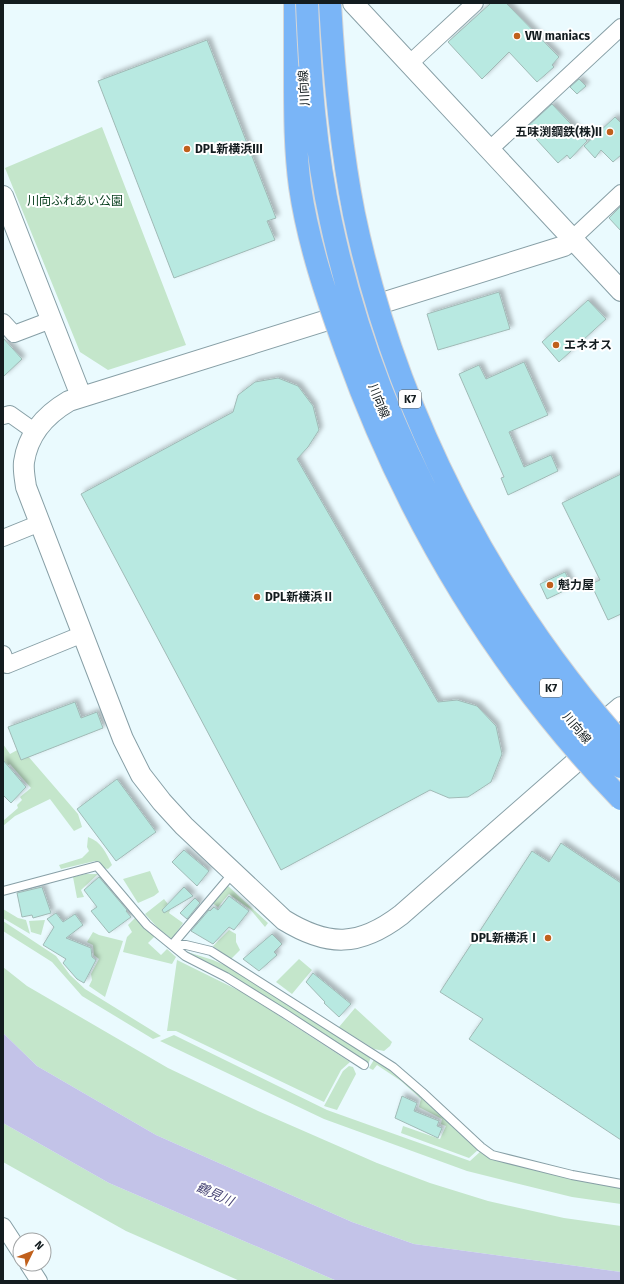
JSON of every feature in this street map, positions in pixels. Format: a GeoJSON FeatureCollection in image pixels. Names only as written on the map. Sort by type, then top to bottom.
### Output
{"type":"FeatureCollection","features":[{"type":"Feature","properties":{"kind":"highway"},"geometry":{"type":"LineString","coordinates":[[295,3],[296,136],[300,187],[310,235],[330,308],[372,419],[416,515],[469,607],[498,651],[530,694],[570,743],[621,799]]}},
{"type":"Feature","properties":{"kind":"highway","name":"K7"},"geometry":{"type":"LineString","coordinates":[[307,3],[313,109],[320,165],[330,221],[356,317],[390,410],[413,464],[439,516],[490,602],[549,685],[621,767]]}},
{"type":"Feature","properties":{"kind":"highway","name":"K7"},"geometry":{"type":"LineString","coordinates":[[344,6],[337,99],[344,157],[355,214],[381,314],[397,364],[415,412],[436,461],[459,508],[506,590],[532,630],[562,671],[593,711],[621,743]]}},
{"type":"Feature","properties":{"kind":"highway"},"geometry":{"type":"LineString","coordinates":[[593,747],[621,777]]}},
{"type":"Feature","properties":{"kind":"street","name":"川向線"},"geometry":{"type":"LineString","coordinates":[[299,3],[305,113],[322,223],[334,270],[365,367],[383,413],[406,466],[437,526],[484,605],[513,648],[543,688],[593,747],[618,725],[568,669],[513,588],[466,506],[422,411],[404,362],[384,302],[361,214],[351,157],[343,84],[344,6]]}},
{"type":"Feature","properties":{"kind":"street"},"geometry":{"type":"LineString","coordinates":[[409,64],[475,3]]}},
{"type":"Feature","properties":{"kind":"street"},"geometry":{"type":"LineString","coordinates":[[344,6],[409,64],[621,291]]}},
{"type":"Feature","properties":{"kind":"street"},"geometry":{"type":"LineString","coordinates":[[489,150],[621,27]]}},
{"type":"Feature","properties":{"kind":"street"},"geometry":{"type":"LineString","coordinates":[[593,747],[401,915],[386,926],[368,935],[348,940],[325,939],[302,931],[284,920],[184,826],[162,802],[141,775],[124,739],[26,487],[24,463],[28,443],[34,431],[56,408],[69,401],[564,246],[621,193]]}},
{"type":"Feature","properties":{"kind":"street"},"geometry":{"type":"LineString","coordinates":[[3,196],[81,396]]}},
{"type":"Feature","properties":{"kind":"street"},"geometry":{"type":"LineString","coordinates":[[3,322],[14,334],[51,320]]}},
{"type":"Feature","properties":{"kind":"street"},"geometry":{"type":"LineString","coordinates":[[3,416],[10,414],[34,431]]}},
{"type":"Feature","properties":{"kind":"street"},"geometry":{"type":"LineString","coordinates":[[3,538],[40,523]]}},
{"type":"Feature","properties":{"kind":"street"},"geometry":{"type":"LineString","coordinates":[[3,654],[7,665],[83,634]]}},
{"type":"Feature","properties":{"kind":"street"},"geometry":{"type":"LineString","coordinates":[[3,1226],[12,1240]]}},
{"type":"Feature","properties":{"kind":"street"},"geometry":{"type":"LineString","coordinates":[[33,1272],[39,1281]]}},
{"type":"Feature","properties":{"kind":"lane"},"geometry":{"type":"LineString","coordinates":[[3,891],[97,866],[147,925],[185,956],[226,977],[364,1065]]}},
{"type":"Feature","properties":{"kind":"lane"},"geometry":{"type":"LineString","coordinates":[[172,944],[233,872]]}},
{"type":"Feature","properties":{"kind":"lane"},"geometry":{"type":"LineString","coordinates":[[172,944],[186,945],[211,951],[393,1067],[481,1147],[492,1155],[572,1175],[621,1184]]}},
{"type":"Feature","properties":{"kind":"green space","name":"川向ふれあい公園"},"geometry":{"type":"Polygon","coordinates":[[[102,127],[186,345],[108,370],[80,352],[5,168],[102,127]]]}},
{"type":"Feature","properties":{"kind":"green space"},"geometry":{"type":"Polygon","coordinates":[[[3,744],[10,754],[21,748],[78,814],[82,827],[74,831],[50,799],[15,816],[3,826],[3,821],[18,808],[17,805],[22,800],[20,797],[31,788],[10,764],[3,769],[3,744]]]}},
{"type":"Feature","properties":{"kind":"green space"},"geometry":{"type":"Polygon","coordinates":[[[88,837],[100,845],[112,865],[108,869],[100,867],[95,861],[61,869],[59,865],[82,858],[89,851],[87,847],[88,837]]]}},
{"type":"Feature","properties":{"kind":"green space"},"geometry":{"type":"Polygon","coordinates":[[[150,871],[159,892],[154,896],[138,903],[123,879],[150,871]]]}},
{"type":"Feature","properties":{"kind":"green space"},"geometry":{"type":"Polygon","coordinates":[[[86,874],[98,874],[81,890],[84,897],[77,898],[73,877],[86,874]]]}},
{"type":"Feature","properties":{"kind":"green space"},"geometry":{"type":"Polygon","coordinates":[[[227,885],[268,923],[265,927],[250,909],[229,894],[218,907],[212,903],[227,885]]]}},
{"type":"Feature","properties":{"kind":"green space"},"geometry":{"type":"Polygon","coordinates":[[[164,899],[171,908],[169,913],[183,923],[172,939],[159,929],[145,914],[164,899]]]}},
{"type":"Feature","properties":{"kind":"green space"},"geometry":{"type":"Polygon","coordinates":[[[3,909],[18,918],[26,920],[30,934],[3,918],[3,909]]]}},
{"type":"Feature","properties":{"kind":"green space"},"geometry":{"type":"Polygon","coordinates":[[[136,917],[155,936],[148,943],[161,955],[167,949],[176,957],[172,964],[123,952],[127,937],[132,932],[128,925],[136,917]]]}},
{"type":"Feature","properties":{"kind":"green space"},"geometry":{"type":"Polygon","coordinates":[[[45,920],[41,935],[31,932],[29,921],[45,920]]]}},
{"type":"Feature","properties":{"kind":"green space"},"geometry":{"type":"Polygon","coordinates":[[[3,921],[56,956],[70,975],[85,989],[161,1036],[153,1039],[82,996],[52,962],[3,931],[3,921]]]}},
{"type":"Feature","properties":{"kind":"green space"},"geometry":{"type":"Polygon","coordinates":[[[229,930],[236,934],[236,942],[240,950],[231,959],[213,946],[229,930]]]}},
{"type":"Feature","properties":{"kind":"green space"},"geometry":{"type":"Polygon","coordinates":[[[93,932],[123,941],[105,997],[89,986],[92,980],[91,974],[99,959],[94,955],[93,945],[87,942],[93,932]]]}},
{"type":"Feature","properties":{"kind":"green space"},"geometry":{"type":"Polygon","coordinates":[[[181,950],[213,960],[231,968],[371,1057],[368,1065],[181,950]]]}},
{"type":"Feature","properties":{"kind":"green space"},"geometry":{"type":"Polygon","coordinates":[[[299,959],[312,970],[292,994],[276,982],[299,959]]]}},
{"type":"Feature","properties":{"kind":"green space"},"geometry":{"type":"Polygon","coordinates":[[[177,960],[244,993],[350,1062],[341,1070],[324,1102],[176,1031],[167,1031],[177,960]]]}},
{"type":"Feature","properties":{"kind":"green space"},"geometry":{"type":"Polygon","coordinates":[[[3,967],[27,986],[168,1068],[258,1111],[377,1163],[430,1183],[488,1201],[564,1218],[621,1226],[621,1272],[414,1244],[352,1222],[156,1135],[37,1066],[3,1033],[3,967]]]}},
{"type":"Feature","properties":{"kind":"green space"},"geometry":{"type":"Polygon","coordinates":[[[355,1008],[392,1042],[384,1051],[374,1049],[339,1027],[355,1008]]]}},
{"type":"Feature","properties":{"kind":"green space"},"geometry":{"type":"Polygon","coordinates":[[[174,1035],[327,1110],[470,1161],[481,1151],[495,1160],[621,1188],[621,1204],[572,1197],[467,1171],[324,1119],[160,1041],[174,1035]]]}},
{"type":"Feature","properties":{"kind":"green space"},"geometry":{"type":"Polygon","coordinates":[[[375,1058],[404,1078],[479,1149],[469,1158],[401,1133],[403,1126],[440,1139],[446,1126],[441,1124],[442,1119],[419,1107],[421,1099],[401,1081],[377,1065],[373,1070],[369,1068],[375,1058]]]}},
{"type":"Feature","properties":{"kind":"green space"},"geometry":{"type":"Polygon","coordinates":[[[349,1066],[353,1067],[356,1074],[337,1110],[324,1106],[343,1071],[349,1066]]]}},
{"type":"Feature","properties":{"kind":"green space"},"geometry":{"type":"Polygon","coordinates":[[[3,1123],[109,1183],[337,1281],[240,1281],[126,1231],[3,1162],[3,1123]]]}},
{"type":"Feature","properties":{"kind":"water","name":"鶴見川"},"geometry":{"type":"Polygon","coordinates":[[[3,1033],[37,1066],[156,1135],[352,1222],[414,1244],[621,1272],[621,1281],[337,1281],[109,1183],[3,1123],[3,1033]]]}},
{"type":"Feature","properties":{"kind":"building"},"geometry":{"type":"Polygon","coordinates":[[[491,3],[506,3],[559,57],[552,65],[554,67],[537,82],[509,52],[482,79],[448,42],[491,3]]]}},
{"type":"Feature","properties":{"kind":"building","name":"DPL新横浜III"},"geometry":{"type":"Polygon","coordinates":[[[207,40],[276,218],[267,221],[275,240],[174,278],[98,81],[207,40]]]}},
{"type":"Feature","properties":{"kind":"building"},"geometry":{"type":"Polygon","coordinates":[[[579,79],[586,86],[577,94],[570,87],[579,79]]]}},
{"type":"Feature","properties":{"kind":"building"},"geometry":{"type":"Polygon","coordinates":[[[552,104],[587,141],[570,159],[567,155],[558,163],[526,128],[552,104]]]}},
{"type":"Feature","properties":{"kind":"building","name":"五味渕鋼鉄(株)II"},"geometry":{"type":"Polygon","coordinates":[[[615,117],[621,123],[621,155],[613,162],[601,150],[595,158],[584,146],[615,117]]]}},
{"type":"Feature","properties":{"kind":"building"},"geometry":{"type":"Polygon","coordinates":[[[621,206],[621,231],[609,218],[621,206]]]}},
{"type":"Feature","properties":{"kind":"building"},"geometry":{"type":"Polygon","coordinates":[[[499,292],[510,329],[438,350],[427,314],[499,292]]]}},
{"type":"Feature","properties":{"kind":"building"},"geometry":{"type":"Polygon","coordinates":[[[588,300],[606,319],[559,362],[542,342],[588,300]]]}},
{"type":"Feature","properties":{"kind":"building"},"geometry":{"type":"Polygon","coordinates":[[[3,338],[22,359],[3,377],[3,338]]]}},
{"type":"Feature","properties":{"kind":"building"},"geometry":{"type":"Polygon","coordinates":[[[524,362],[548,415],[509,432],[524,467],[551,455],[558,471],[508,495],[501,478],[504,477],[459,374],[479,365],[486,379],[524,362]]]}},
{"type":"Feature","properties":{"kind":"building","name":"DPL新横浜Ⅱ"},"geometry":{"type":"Polygon","coordinates":[[[278,378],[298,386],[313,406],[319,430],[308,447],[297,459],[438,702],[457,700],[477,706],[496,726],[502,754],[491,782],[468,797],[449,798],[430,790],[281,870],[81,494],[233,412],[238,395],[255,382],[278,378]]]}},
{"type":"Feature","properties":{"kind":"building"},"geometry":{"type":"Polygon","coordinates":[[[621,474],[621,614],[608,620],[591,584],[600,580],[562,503],[621,474]]]}},
{"type":"Feature","properties":{"kind":"building"},"geometry":{"type":"Polygon","coordinates":[[[565,572],[572,587],[547,599],[540,584],[565,572]]]}},
{"type":"Feature","properties":{"kind":"building"},"geometry":{"type":"Polygon","coordinates":[[[75,702],[81,718],[97,712],[103,728],[21,760],[8,727],[75,702]]]}},
{"type":"Feature","properties":{"kind":"building"},"geometry":{"type":"Polygon","coordinates":[[[3,760],[26,787],[11,803],[3,795],[3,760]]]}},
{"type":"Feature","properties":{"kind":"building"},"geometry":{"type":"Polygon","coordinates":[[[117,779],[156,832],[116,861],[77,809],[117,779]]]}},
{"type":"Feature","properties":{"kind":"building","name":"DPL新横浜Ⅰ"},"geometry":{"type":"Polygon","coordinates":[[[561,843],[621,883],[621,1140],[469,1039],[483,1019],[440,992],[532,851],[549,862],[561,843]]]}},
{"type":"Feature","properties":{"kind":"building"},"geometry":{"type":"Polygon","coordinates":[[[184,850],[209,871],[197,886],[172,862],[184,850]]]}},
{"type":"Feature","properties":{"kind":"building"},"geometry":{"type":"Polygon","coordinates":[[[99,877],[127,910],[126,911],[131,917],[109,933],[91,911],[97,907],[84,890],[99,877]]]}},
{"type":"Feature","properties":{"kind":"building"},"geometry":{"type":"Polygon","coordinates":[[[42,887],[51,913],[33,918],[32,915],[22,917],[17,893],[42,887]]]}},
{"type":"Feature","properties":{"kind":"building"},"geometry":{"type":"Polygon","coordinates":[[[184,887],[193,896],[164,913],[162,910],[184,887]]]}},
{"type":"Feature","properties":{"kind":"building"},"geometry":{"type":"Polygon","coordinates":[[[229,896],[249,911],[234,930],[229,927],[213,944],[191,931],[209,910],[210,911],[214,907],[218,910],[229,896]]]}},
{"type":"Feature","properties":{"kind":"building"},"geometry":{"type":"Polygon","coordinates":[[[195,898],[200,903],[187,919],[180,913],[195,898]]]}},
{"type":"Feature","properties":{"kind":"building"},"geometry":{"type":"Polygon","coordinates":[[[56,913],[63,922],[75,914],[83,925],[66,938],[91,948],[92,957],[96,960],[84,983],[77,979],[63,963],[66,959],[43,945],[54,927],[47,919],[56,913]]]}},
{"type":"Feature","properties":{"kind":"building"},"geometry":{"type":"Polygon","coordinates":[[[272,934],[282,944],[274,952],[277,955],[259,971],[243,959],[272,934]]]}},
{"type":"Feature","properties":{"kind":"building"},"geometry":{"type":"Polygon","coordinates":[[[313,973],[351,1004],[339,1017],[324,1003],[325,1002],[306,982],[313,973]]]}},
{"type":"Feature","properties":{"kind":"building"},"geometry":{"type":"Polygon","coordinates":[[[402,1096],[417,1103],[414,1111],[439,1121],[437,1126],[442,1128],[438,1138],[395,1118],[402,1096]]]}},
{"type":"Feature","properties":{"kind":"place","name":"VW maniacs"},"geometry":{"type":"Point","coordinates":[517,36]}},
{"type":"Feature","properties":{"kind":"place","name":"五味渕鋼鉄(株)II"},"geometry":{"type":"Point","coordinates":[610,132]}},
{"type":"Feature","properties":{"kind":"place","name":"DPL新横浜III"},"geometry":{"type":"Point","coordinates":[187,149]}},
{"type":"Feature","properties":{"kind":"place","name":"エネオス"},"geometry":{"type":"Point","coordinates":[556,345]}},
{"type":"Feature","properties":{"kind":"place","name":"魁力屋"},"geometry":{"type":"Point","coordinates":[550,585]}},
{"type":"Feature","properties":{"kind":"place","name":"DPL新横浜Ⅱ"},"geometry":{"type":"Point","coordinates":[257,597]}},
{"type":"Feature","properties":{"kind":"place","name":"DPL新横浜Ⅰ"},"geometry":{"type":"Point","coordinates":[548,938]}}]}
